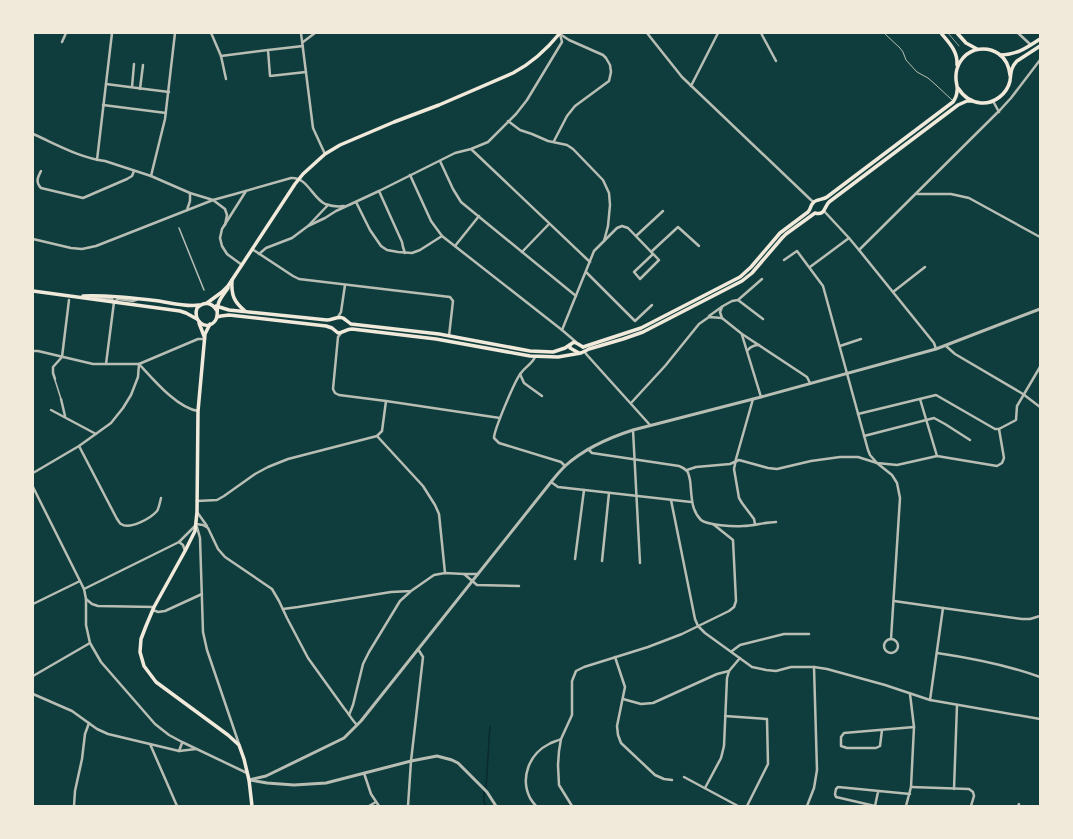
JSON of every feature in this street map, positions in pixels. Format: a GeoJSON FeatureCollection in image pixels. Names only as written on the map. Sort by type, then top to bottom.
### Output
{"type":"FeatureCollection","features":[{"type":"Feature","properties":{"kind":"main road"},"geometry":{"type":"LineString","coordinates":[[572,342],[570,348],[572,350],[583,351],[641,328],[740,277],[751,267],[780,233],[808,212],[811,208],[812,202],[827,197],[944,110],[953,101],[957,94],[957,55],[941,33]]}},
{"type":"Feature","properties":{"kind":"main road"},"geometry":{"type":"LineString","coordinates":[[957,33],[966,43],[978,49]]}},
{"type":"Feature","properties":{"kind":"main road"},"geometry":{"type":"LineString","coordinates":[[217,318],[219,302],[242,264],[299,179],[325,154],[347,142],[513,73],[525,66],[544,51],[560,34]]}},
{"type":"Feature","properties":{"kind":"main road"},"geometry":{"type":"LineString","coordinates":[[1000,55],[1017,53],[1040,39]]}},
{"type":"Feature","properties":{"kind":"main road"},"geometry":{"type":"LineString","coordinates":[[252,806],[249,780],[239,745],[228,735],[156,682],[144,666],[140,652],[141,639],[153,609],[185,551],[193,535],[196,524],[198,411],[205,339],[207,329],[210,324],[220,316],[229,315],[326,326],[332,328],[336,332],[341,333],[345,330],[352,329],[436,339],[535,357],[558,357],[623,340],[643,332],[742,281],[752,273],[782,238],[815,214],[824,212],[829,202],[958,105],[967,101],[982,103],[993,101],[1002,95],[1006,91],[1011,70],[1017,60],[1040,46]]}},
{"type":"Feature","properties":{"kind":"main road"},"geometry":{"type":"LineString","coordinates":[[957,68],[967,54],[978,49],[989,49],[1000,55],[1007,64],[1010,75]]}},
{"type":"Feature","properties":{"kind":"main road"},"geometry":{"type":"LineString","coordinates":[[957,85],[963,95],[972,101]]}},
{"type":"Feature","properties":{"kind":"main road"},"geometry":{"type":"LineString","coordinates":[[820,200],[824,203],[824,212]]}},
{"type":"Feature","properties":{"kind":"main road"},"geometry":{"type":"LineString","coordinates":[[811,208],[815,214]]}},
{"type":"Feature","properties":{"kind":"main road"},"geometry":{"type":"LineString","coordinates":[[76,296],[102,295],[186,305],[199,305],[206,303],[222,292],[232,280]]}},
{"type":"Feature","properties":{"kind":"main road"},"geometry":{"type":"LineString","coordinates":[[232,280],[232,293],[234,299],[246,312]]}},
{"type":"Feature","properties":{"kind":"main road"},"geometry":{"type":"LineString","coordinates":[[33,291],[186,312],[202,324],[210,324]]}},
{"type":"Feature","properties":{"kind":"main road"},"geometry":{"type":"LineString","coordinates":[[206,303],[213,305],[217,309],[325,320],[336,318],[345,319],[351,324],[449,336],[530,351],[546,352],[558,350],[572,342]]}},
{"type":"Feature","properties":{"kind":"main road"},"geometry":{"type":"LineString","coordinates":[[199,305],[196,312],[205,339]]}},
{"type":"Feature","properties":{"kind":"main road"},"geometry":{"type":"LineString","coordinates":[[332,328],[332,324],[336,318]]}},
{"type":"Feature","properties":{"kind":"main road"},"geometry":{"type":"LineString","coordinates":[[345,319],[347,325],[345,330]]}},
{"type":"Feature","properties":{"kind":"main road"},"geometry":{"type":"LineString","coordinates":[[572,342],[583,351]]}},
{"type":"Feature","properties":{"kind":"street"},"geometry":{"type":"LineString","coordinates":[[62,42],[66,33]]}},
{"type":"Feature","properties":{"kind":"street"},"geometry":{"type":"LineString","coordinates":[[97,160],[112,33]]}},
{"type":"Feature","properties":{"kind":"street"},"geometry":{"type":"LineString","coordinates":[[151,176],[166,113],[175,33]]}},
{"type":"Feature","properties":{"kind":"street"},"geometry":{"type":"LineString","coordinates":[[212,33],[221,56],[226,79]]}},
{"type":"Feature","properties":{"kind":"street"},"geometry":{"type":"LineString","coordinates":[[301,33],[313,128],[325,154]]}},
{"type":"Feature","properties":{"kind":"street"},"geometry":{"type":"LineString","coordinates":[[221,56],[303,44],[315,33]]}},
{"type":"Feature","properties":{"kind":"street"},"geometry":{"type":"LineString","coordinates":[[647,33],[682,77],[812,202]]}},
{"type":"Feature","properties":{"kind":"street"},"geometry":{"type":"LineString","coordinates":[[691,86],[718,33]]}},
{"type":"Feature","properties":{"kind":"street"},"geometry":{"type":"LineString","coordinates":[[762,33],[776,61]]}},
{"type":"Feature","properties":{"kind":"street"},"geometry":{"type":"LineString","coordinates":[[1018,33],[1031,45]]}},
{"type":"Feature","properties":{"kind":"street"},"geometry":{"type":"LineString","coordinates":[[308,226],[455,153],[471,149],[488,142],[527,100],[562,42],[560,34]]}},
{"type":"Feature","properties":{"kind":"street"},"geometry":{"type":"LineString","coordinates":[[554,142],[567,116],[574,106],[609,81],[611,72],[608,61],[602,55],[568,40],[560,34]]}},
{"type":"Feature","properties":{"kind":"street"},"geometry":{"type":"LineString","coordinates":[[268,50],[270,76],[306,72]]}},
{"type":"Feature","properties":{"kind":"street"},"geometry":{"type":"LineString","coordinates":[[860,250],[999,112],[1040,60]]}},
{"type":"Feature","properties":{"kind":"street"},"geometry":{"type":"LineString","coordinates":[[132,87],[134,64]]}},
{"type":"Feature","properties":{"kind":"street"},"geometry":{"type":"LineString","coordinates":[[140,89],[143,65]]}},
{"type":"Feature","properties":{"kind":"street"},"geometry":{"type":"LineString","coordinates":[[106,84],[169,92]]}},
{"type":"Feature","properties":{"kind":"street"},"geometry":{"type":"LineString","coordinates":[[993,101],[999,112]]}},
{"type":"Feature","properties":{"kind":"street"},"geometry":{"type":"LineString","coordinates":[[103,105],[166,113]]}},
{"type":"Feature","properties":{"kind":"street"},"geometry":{"type":"LineString","coordinates":[[508,121],[520,130],[548,141],[567,145],[573,149],[603,180],[609,192],[610,220],[604,241]]}},
{"type":"Feature","properties":{"kind":"street"},"geometry":{"type":"LineString","coordinates":[[33,134],[82,156],[105,161],[151,176],[190,193],[213,200],[225,209],[227,215],[225,225]]}},
{"type":"Feature","properties":{"kind":"street"},"geometry":{"type":"LineString","coordinates":[[471,149],[590,262]]}},
{"type":"Feature","properties":{"kind":"street"},"geometry":{"type":"LineString","coordinates":[[440,161],[461,202],[576,296]]}},
{"type":"Feature","properties":{"kind":"street"},"geometry":{"type":"LineString","coordinates":[[41,171],[37,177],[37,182],[41,188],[83,198],[127,179],[132,176],[134,171]]}},
{"type":"Feature","properties":{"kind":"street"},"geometry":{"type":"LineString","coordinates":[[410,175],[431,221],[442,236],[562,330],[572,342]]}},
{"type":"Feature","properties":{"kind":"street"},"geometry":{"type":"LineString","coordinates":[[33,239],[71,248],[82,249],[96,246],[213,200],[291,178],[299,179],[322,202],[340,207],[347,206]]}},
{"type":"Feature","properties":{"kind":"street"},"geometry":{"type":"LineString","coordinates":[[242,264],[226,254],[222,246],[220,234],[246,191]]}},
{"type":"Feature","properties":{"kind":"street"},"geometry":{"type":"LineString","coordinates":[[379,191],[402,242],[405,253]]}},
{"type":"Feature","properties":{"kind":"street"},"geometry":{"type":"LineString","coordinates":[[187,210],[190,201],[190,193]]}},
{"type":"Feature","properties":{"kind":"street"},"geometry":{"type":"LineString","coordinates":[[916,194],[951,194],[969,198],[1040,237]]}},
{"type":"Feature","properties":{"kind":"street"},"geometry":{"type":"LineString","coordinates":[[356,202],[370,230],[381,246],[387,250],[412,253],[420,250],[442,236]]}},
{"type":"Feature","properties":{"kind":"street"},"geometry":{"type":"LineString","coordinates":[[259,254],[266,248],[292,238],[308,226],[328,204]]}},
{"type":"Feature","properties":{"kind":"street"},"geometry":{"type":"LineString","coordinates":[[636,236],[663,211]]}},
{"type":"Feature","properties":{"kind":"street"},"geometry":{"type":"LineString","coordinates":[[824,212],[860,250],[934,343],[936,349]]}},
{"type":"Feature","properties":{"kind":"street"},"geometry":{"type":"LineString","coordinates":[[455,246],[479,216]]}},
{"type":"Feature","properties":{"kind":"street"},"geometry":{"type":"LineString","coordinates":[[522,252],[549,224]]}},
{"type":"Feature","properties":{"kind":"street"},"geometry":{"type":"LineString","coordinates":[[562,330],[594,251],[617,228],[622,226],[628,228],[636,236],[652,253],[659,260],[640,279],[634,272],[652,253],[678,227],[699,246]]}},
{"type":"Feature","properties":{"kind":"street"},"geometry":{"type":"LineString","coordinates":[[179,228],[204,290]]}},
{"type":"Feature","properties":{"kind":"street"},"geometry":{"type":"LineString","coordinates":[[810,267],[849,238]]}},
{"type":"Feature","properties":{"kind":"street"},"geometry":{"type":"LineString","coordinates":[[252,250],[296,278],[450,297],[453,301],[449,336]]}},
{"type":"Feature","properties":{"kind":"street"},"geometry":{"type":"LineString","coordinates":[[784,260],[797,251],[824,286],[868,450],[870,455],[877,463],[892,475],[897,483],[900,498],[891,639]]}},
{"type":"Feature","properties":{"kind":"street"},"geometry":{"type":"LineString","coordinates":[[893,292],[925,267]]}},
{"type":"Feature","properties":{"kind":"street"},"geometry":{"type":"LineString","coordinates":[[586,272],[635,321],[652,305]]}},
{"type":"Feature","properties":{"kind":"street"},"geometry":{"type":"LineString","coordinates":[[631,403],[665,366],[699,324],[722,306],[738,300],[762,279]]}},
{"type":"Feature","properties":{"kind":"street"},"geometry":{"type":"LineString","coordinates":[[336,318],[341,312],[345,285]]}},
{"type":"Feature","properties":{"kind":"street"},"geometry":{"type":"LineString","coordinates":[[84,296],[112,299],[113,302]]}},
{"type":"Feature","properties":{"kind":"street"},"geometry":{"type":"LineString","coordinates":[[113,302],[118,299],[133,301],[140,299]]}},
{"type":"Feature","properties":{"kind":"street"},"geometry":{"type":"LineString","coordinates":[[65,416],[62,399],[53,373],[53,367],[62,357],[69,300]]}},
{"type":"Feature","properties":{"kind":"street"},"geometry":{"type":"LineString","coordinates":[[738,300],[763,319]]}},
{"type":"Feature","properties":{"kind":"street"},"geometry":{"type":"LineString","coordinates":[[106,364],[113,302]]}},
{"type":"Feature","properties":{"kind":"street"},"geometry":{"type":"LineString","coordinates":[[722,306],[720,312],[722,318],[742,334],[807,377],[810,383]]}},
{"type":"Feature","properties":{"kind":"street"},"geometry":{"type":"LineString","coordinates":[[249,780],[266,776],[344,738],[357,726],[551,482],[565,466],[587,449],[601,442],[650,425],[761,397],[946,346],[1040,309]]}},
{"type":"Feature","properties":{"kind":"street"},"geometry":{"type":"LineString","coordinates":[[341,312],[345,319]]}},
{"type":"Feature","properties":{"kind":"street"},"geometry":{"type":"LineString","coordinates":[[709,317],[722,318]]}},
{"type":"Feature","properties":{"kind":"street"},"geometry":{"type":"LineString","coordinates":[[336,332],[338,337],[333,389],[334,393],[339,395],[386,400],[500,418]]}},
{"type":"Feature","properties":{"kind":"street"},"geometry":{"type":"LineString","coordinates":[[338,337],[341,333]]}},
{"type":"Feature","properties":{"kind":"street"},"geometry":{"type":"LineString","coordinates":[[742,334],[761,397]]}},
{"type":"Feature","properties":{"kind":"street"},"geometry":{"type":"LineString","coordinates":[[33,351],[93,364],[139,364],[198,339],[205,339]]}},
{"type":"Feature","properties":{"kind":"street"},"geometry":{"type":"LineString","coordinates":[[840,346],[861,339]]}},
{"type":"Feature","properties":{"kind":"street"},"geometry":{"type":"LineString","coordinates":[[748,351],[750,347],[760,346]]}},
{"type":"Feature","properties":{"kind":"street"},"geometry":{"type":"LineString","coordinates":[[946,346],[955,354],[1023,394],[1040,407]]}},
{"type":"Feature","properties":{"kind":"street"},"geometry":{"type":"LineString","coordinates":[[587,355],[589,349]]}},
{"type":"Feature","properties":{"kind":"street"},"geometry":{"type":"LineString","coordinates":[[583,351],[650,425]]}},
{"type":"Feature","properties":{"kind":"street"},"geometry":{"type":"LineString","coordinates":[[535,357],[520,374],[500,418],[494,438],[499,443],[561,462],[565,466]]}},
{"type":"Feature","properties":{"kind":"street"},"geometry":{"type":"LineString","coordinates":[[139,364],[178,402],[186,408],[198,411]]}},
{"type":"Feature","properties":{"kind":"street"},"geometry":{"type":"LineString","coordinates":[[33,473],[79,446],[111,423],[131,395],[138,377],[139,364]]}},
{"type":"Feature","properties":{"kind":"street"},"geometry":{"type":"LineString","coordinates":[[858,414],[936,395],[994,429],[999,429],[1016,420],[1017,406],[1040,367]]}},
{"type":"Feature","properties":{"kind":"street"},"geometry":{"type":"LineString","coordinates":[[520,374],[524,383],[542,396]]}},
{"type":"Feature","properties":{"kind":"street"},"geometry":{"type":"LineString","coordinates":[[753,399],[734,469],[739,498],[754,519],[755,524]]}},
{"type":"Feature","properties":{"kind":"street"},"geometry":{"type":"LineString","coordinates":[[920,399],[937,456]]}},
{"type":"Feature","properties":{"kind":"street"},"geometry":{"type":"LineString","coordinates":[[197,501],[216,500],[255,474],[288,459],[377,436],[382,432],[386,400]]}},
{"type":"Feature","properties":{"kind":"street"},"geometry":{"type":"LineString","coordinates":[[51,410],[65,416],[96,434]]}},
{"type":"Feature","properties":{"kind":"street"},"geometry":{"type":"LineString","coordinates":[[864,436],[934,418],[970,440]]}},
{"type":"Feature","properties":{"kind":"street"},"geometry":{"type":"LineString","coordinates":[[687,470],[696,467],[730,464],[739,460],[777,469],[812,461],[840,457],[858,457],[877,463],[897,465],[937,456],[997,466],[1002,463],[1004,458],[999,429]]}},
{"type":"Feature","properties":{"kind":"street"},"geometry":{"type":"LineString","coordinates":[[633,430],[640,563]]}},
{"type":"Feature","properties":{"kind":"street"},"geometry":{"type":"LineString","coordinates":[[377,436],[423,486],[435,505],[439,514],[445,573]]}},
{"type":"Feature","properties":{"kind":"street"},"geometry":{"type":"LineString","coordinates":[[79,446],[121,524],[125,526],[134,525],[151,517],[158,510],[161,498]]}},
{"type":"Feature","properties":{"kind":"street"},"geometry":{"type":"LineString","coordinates":[[587,449],[592,453],[679,466],[687,470],[689,474],[691,502],[695,512],[702,521],[713,524],[742,527],[776,522]]}},
{"type":"Feature","properties":{"kind":"street"},"geometry":{"type":"LineString","coordinates":[[551,482],[558,487],[691,502]]}},
{"type":"Feature","properties":{"kind":"street"},"geometry":{"type":"LineString","coordinates":[[33,487],[84,589],[86,599],[86,626],[90,643],[101,662],[155,724],[169,735],[247,773]]}},
{"type":"Feature","properties":{"kind":"street"},"geometry":{"type":"LineString","coordinates":[[575,559],[584,490]]}},
{"type":"Feature","properties":{"kind":"street"},"geometry":{"type":"LineString","coordinates":[[602,561],[610,493]]}},
{"type":"Feature","properties":{"kind":"street"},"geometry":{"type":"LineString","coordinates":[[671,500],[698,626],[705,633],[732,651],[752,667],[776,671],[791,667],[814,667],[827,669],[885,685],[930,700],[1040,719]]}},
{"type":"Feature","properties":{"kind":"street"},"geometry":{"type":"LineString","coordinates":[[197,512],[208,528],[218,549],[225,557],[272,589],[308,658],[357,726]]}},
{"type":"Feature","properties":{"kind":"street"},"geometry":{"type":"LineString","coordinates":[[84,589],[179,542],[196,524]]}},
{"type":"Feature","properties":{"kind":"street"},"geometry":{"type":"LineString","coordinates":[[196,524],[203,525],[208,528]]}},
{"type":"Feature","properties":{"kind":"street"},"geometry":{"type":"LineString","coordinates":[[196,524],[200,538],[203,632],[207,650],[239,745]]}},
{"type":"Feature","properties":{"kind":"street"},"geometry":{"type":"LineString","coordinates":[[572,806],[560,785],[558,765],[561,739],[572,715],[572,681],[576,671],[682,634],[730,611],[734,607],[736,601],[733,540],[713,524]]}},
{"type":"Feature","properties":{"kind":"street"},"geometry":{"type":"LineString","coordinates":[[179,542],[183,545],[185,551]]}},
{"type":"Feature","properties":{"kind":"street"},"geometry":{"type":"LineString","coordinates":[[349,715],[369,652],[400,601],[411,591],[434,575],[445,573],[478,574]]}},
{"type":"Feature","properties":{"kind":"street"},"geometry":{"type":"LineString","coordinates":[[464,574],[477,585],[519,586]]}},
{"type":"Feature","properties":{"kind":"street"},"geometry":{"type":"LineString","coordinates":[[33,604],[80,581]]}},
{"type":"Feature","properties":{"kind":"street"},"geometry":{"type":"LineString","coordinates":[[283,609],[391,592],[411,591]]}},
{"type":"Feature","properties":{"kind":"street"},"geometry":{"type":"LineString","coordinates":[[86,599],[92,604],[98,606],[153,609],[158,612],[165,611],[202,594]]}},
{"type":"Feature","properties":{"kind":"street"},"geometry":{"type":"LineString","coordinates":[[894,601],[1022,619],[1030,619],[1040,616]]}},
{"type":"Feature","properties":{"kind":"street"},"geometry":{"type":"LineString","coordinates":[[930,700],[943,608]]}},
{"type":"Feature","properties":{"kind":"street"},"geometry":{"type":"LineString","coordinates":[[732,651],[740,646],[784,634],[809,634]]}},
{"type":"Feature","properties":{"kind":"street"},"geometry":{"type":"LineString","coordinates":[[891,639],[895,641],[898,647],[896,652],[892,653],[886,652],[884,646],[886,641],[891,639]]}},
{"type":"Feature","properties":{"kind":"street"},"geometry":{"type":"LineString","coordinates":[[33,676],[90,643]]}},
{"type":"Feature","properties":{"kind":"street"},"geometry":{"type":"LineString","coordinates":[[408,806],[411,762],[423,657],[418,649]]}},
{"type":"Feature","properties":{"kind":"street"},"geometry":{"type":"LineString","coordinates":[[937,652],[1022,670],[1040,677]]}},
{"type":"Feature","properties":{"kind":"street"},"geometry":{"type":"LineString","coordinates":[[615,657],[625,686],[617,726],[618,735],[622,743],[655,775],[664,779],[672,780]]}},
{"type":"Feature","properties":{"kind":"street"},"geometry":{"type":"LineString","coordinates":[[704,788],[721,758],[724,746],[726,678],[729,671],[740,658]]}},
{"type":"Feature","properties":{"kind":"street"},"geometry":{"type":"LineString","coordinates":[[807,806],[814,788],[817,770],[814,667]]}},
{"type":"Feature","properties":{"kind":"street"},"geometry":{"type":"LineString","coordinates":[[623,699],[641,704],[652,703],[717,674],[729,671]]}},
{"type":"Feature","properties":{"kind":"street"},"geometry":{"type":"LineString","coordinates":[[33,694],[72,711],[97,729],[108,734],[179,752],[196,749]]}},
{"type":"Feature","properties":{"kind":"street"},"geometry":{"type":"LineString","coordinates":[[906,806],[911,787],[914,727],[910,694]]}},
{"type":"Feature","properties":{"kind":"street"},"geometry":{"type":"LineString","coordinates":[[954,789],[957,705]]}},
{"type":"Feature","properties":{"kind":"street"},"geometry":{"type":"LineString","coordinates":[[725,716],[767,719],[768,764],[747,806]]}},
{"type":"Feature","properties":{"kind":"street"},"geometry":{"type":"LineString","coordinates":[[74,806],[75,791],[82,759],[85,734],[89,723]]}},
{"type":"Feature","properties":{"kind":"street"},"geometry":{"type":"LineString","coordinates":[[882,730],[880,746],[876,748],[847,748],[841,746],[841,737],[844,733],[914,727]]}},
{"type":"Feature","properties":{"kind":"street"},"geometry":{"type":"LineString","coordinates":[[536,806],[530,799],[526,785],[527,770],[533,757],[540,750],[561,739]]}},
{"type":"Feature","properties":{"kind":"street"},"geometry":{"type":"LineString","coordinates":[[179,752],[182,742]]}},
{"type":"Feature","properties":{"kind":"street"},"geometry":{"type":"LineString","coordinates":[[150,744],[177,806]]}},
{"type":"Feature","properties":{"kind":"street"},"geometry":{"type":"LineString","coordinates":[[249,780],[294,785],[320,784],[437,756],[458,763],[487,792],[496,806]]}},
{"type":"Feature","properties":{"kind":"street"},"geometry":{"type":"LineString","coordinates":[[364,774],[371,794],[379,806]]}},
{"type":"Feature","properties":{"kind":"street"},"geometry":{"type":"LineString","coordinates":[[684,777],[738,806]]}},
{"type":"Feature","properties":{"kind":"street"},"geometry":{"type":"LineString","coordinates":[[911,787],[969,789],[973,792],[974,796],[971,806]]}},
{"type":"Feature","properties":{"kind":"street"},"geometry":{"type":"LineString","coordinates":[[878,792],[875,806],[836,797],[834,794],[838,788],[910,794]]}},
{"type":"Feature","properties":{"kind":"street"},"geometry":{"type":"LineString","coordinates":[[370,806],[376,802]]}},
{"type":"Feature","properties":{"kind":"lane"},"geometry":{"type":"LineString","coordinates":[[884,33],[900,48],[906,60],[917,72],[928,78],[953,101]]}},
{"type":"Feature","properties":{"kind":"waterway"},"geometry":{"type":"LineString","coordinates":[[486,787],[490,726]]}},
{"type":"Feature","properties":{"kind":"waterway"},"geometry":{"type":"LineString","coordinates":[[484,791],[484,802],[486,806]]}},
{"type":"Feature","properties":{"kind":"tram line"},"geometry":{"type":"LineString","coordinates":[[948,33],[959,46]]}}]}
